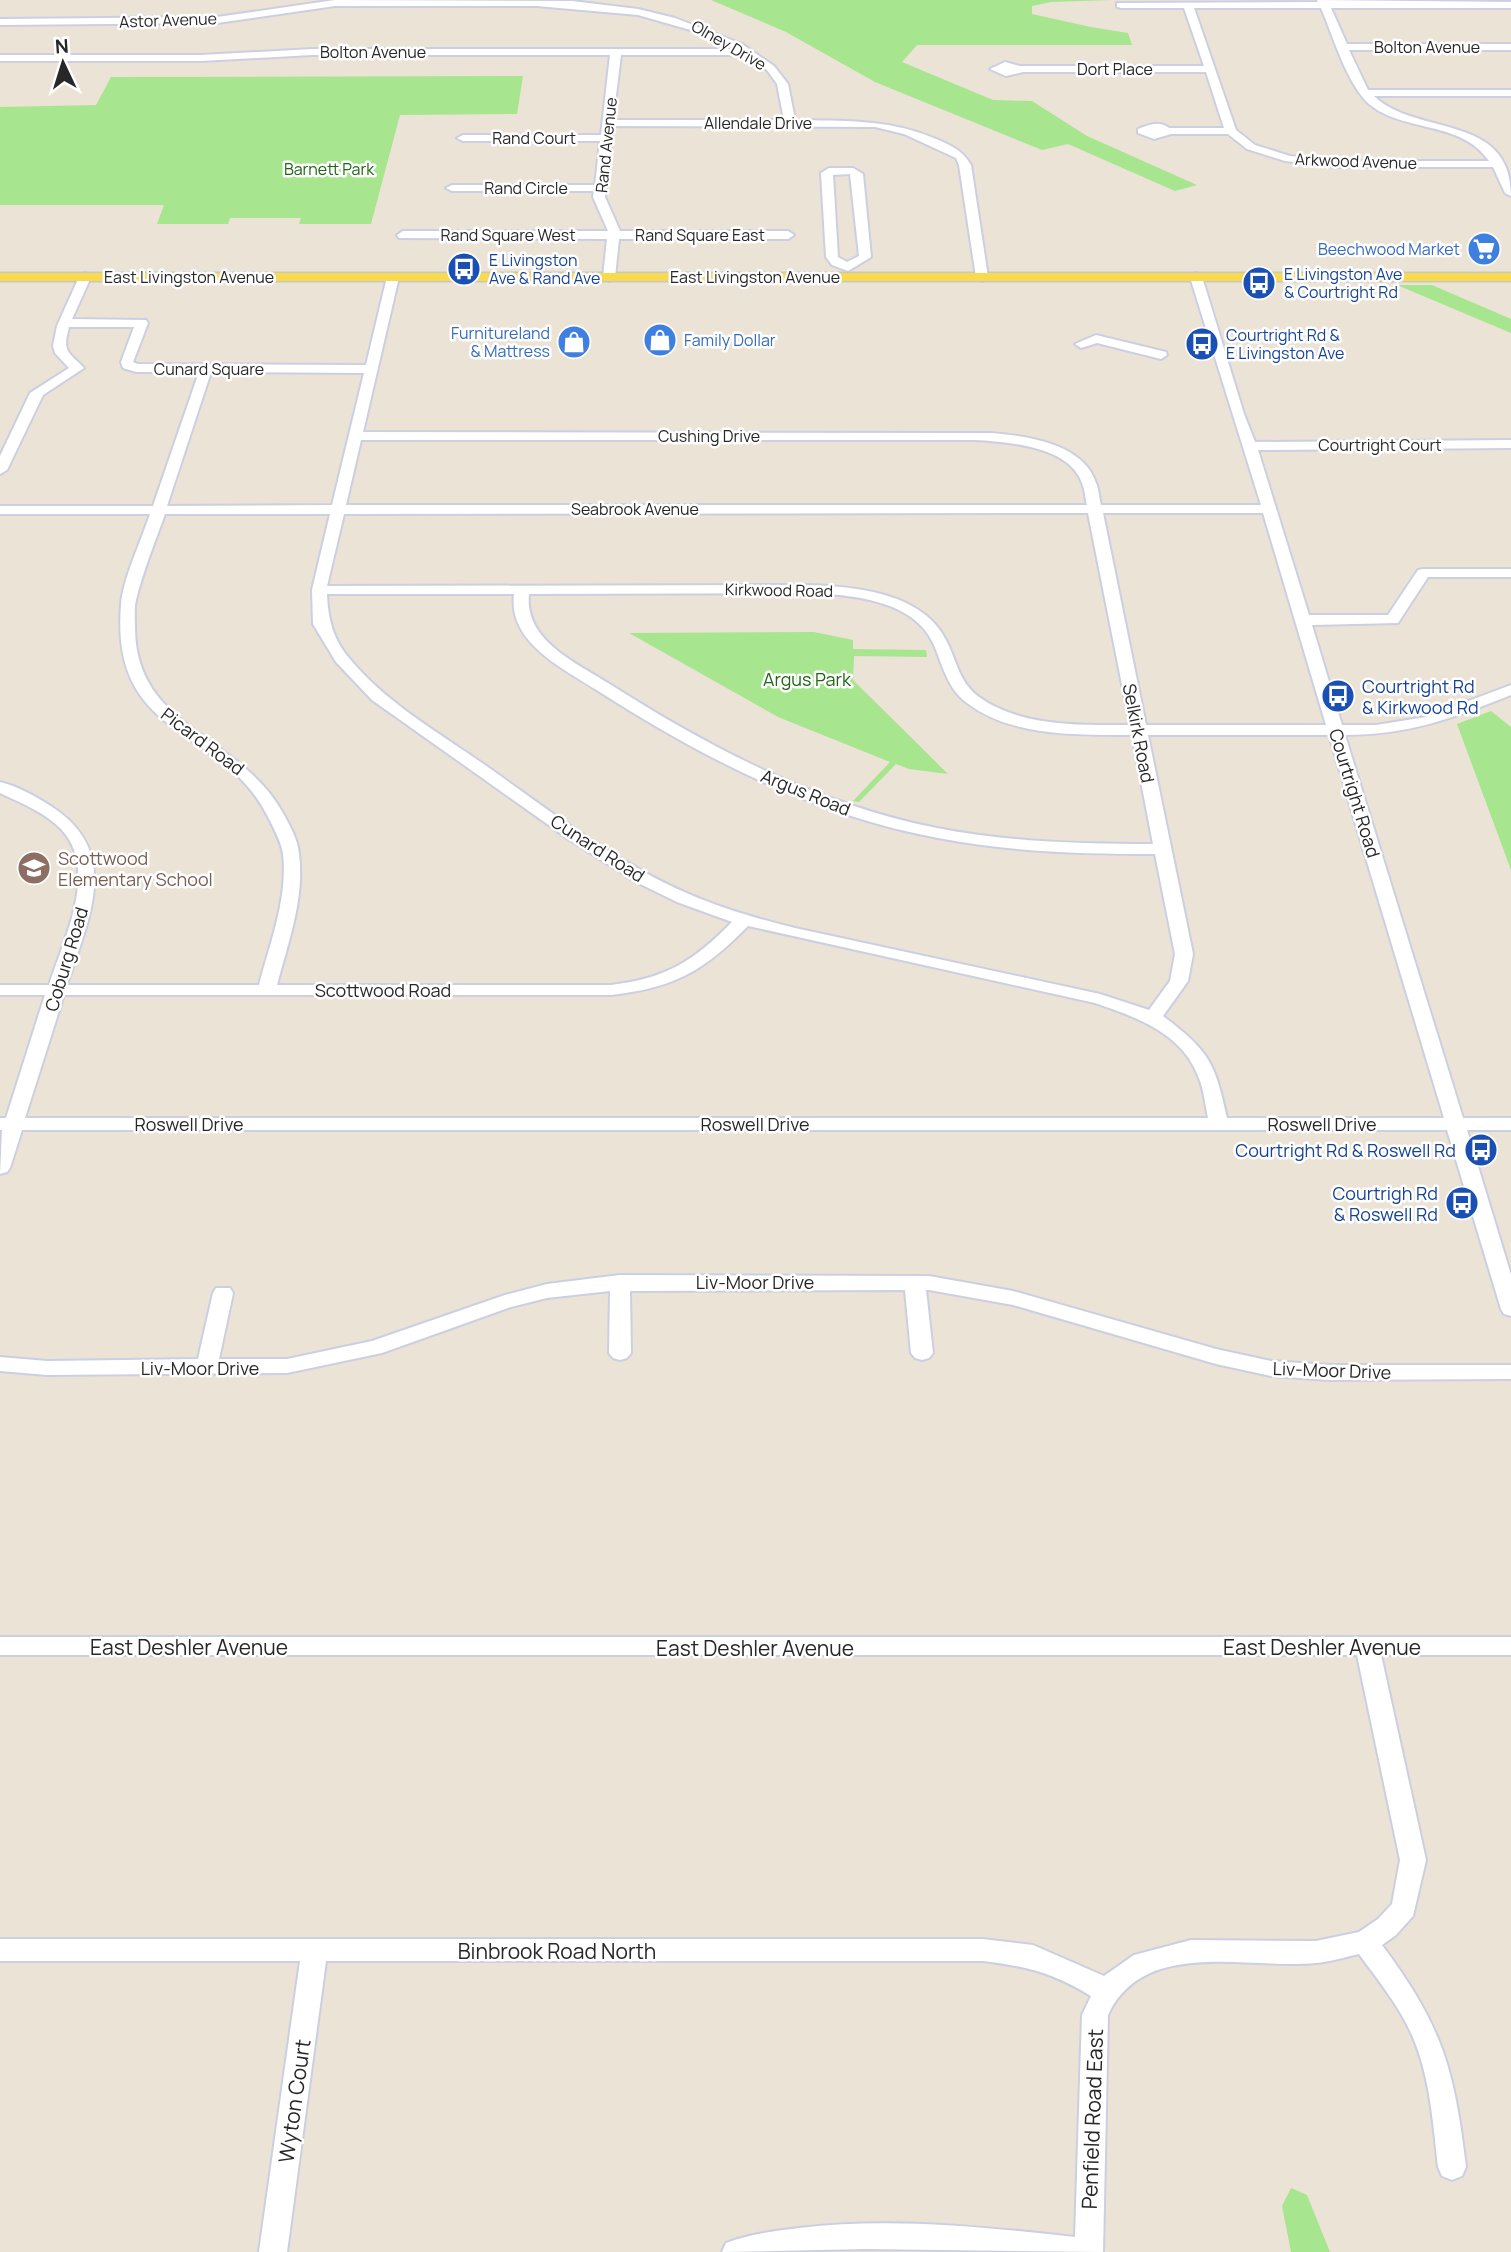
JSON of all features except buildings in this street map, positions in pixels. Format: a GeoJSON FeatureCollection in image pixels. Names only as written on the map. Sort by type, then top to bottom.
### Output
{"type":"FeatureCollection","features":[{"type":"Feature","properties":{"kind":"main road","name":"East Livingston Avenue"},"geometry":{"type":"LineString","coordinates":[[0,277],[609,277],[848,272],[982,277],[1511,278]]}},
{"type":"Feature","properties":{"kind":"street"},"geometry":{"type":"LineString","coordinates":[[1323,2],[1365,93],[1389,111],[1472,139],[1487,150],[1511,193]]}},
{"type":"Feature","properties":{"kind":"street"},"geometry":{"type":"LineString","coordinates":[[1121,5],[1323,2],[1511,5]]}},
{"type":"Feature","properties":{"kind":"street","name":"Astor Avenue"},"geometry":{"type":"LineString","coordinates":[[0,22],[177,22],[221,19],[299,6],[339,3],[577,3],[629,6]]}},
{"type":"Feature","properties":{"kind":"street"},"geometry":{"type":"LineString","coordinates":[[1167,131],[1231,131],[1188,5]]}},
{"type":"Feature","properties":{"kind":"street","name":"Olney Drive"},"geometry":{"type":"LineString","coordinates":[[629,6],[674,16],[746,52],[783,79],[789,97],[790,123]]}},
{"type":"Feature","properties":{"kind":"street","name":"Bolton Avenue"},"geometry":{"type":"LineString","coordinates":[[1343,47],[1511,47]]}},
{"type":"Feature","properties":{"kind":"street","name":"Bolton Avenue"},"geometry":{"type":"LineString","coordinates":[[0,58],[201,58],[312,51],[746,52]]}},
{"type":"Feature","properties":{"kind":"street","name":"Rand Avenue"},"geometry":{"type":"LineString","coordinates":[[609,277],[613,225],[600,204],[600,188],[616,51]]}},
{"type":"Feature","properties":{"kind":"street","name":"Dort Place"},"geometry":{"type":"LineString","coordinates":[[1019,69],[1210,69]]}},
{"type":"Feature","properties":{"kind":"street"},"geometry":{"type":"LineString","coordinates":[[1365,93],[1511,93]]}},
{"type":"Feature","properties":{"kind":"street","name":"Allendale Drive"},"geometry":{"type":"LineString","coordinates":[[608,123],[864,123],[907,131],[954,152],[965,164],[982,277]]}},
{"type":"Feature","properties":{"kind":"street","name":"Arkwood Avenue"},"geometry":{"type":"LineString","coordinates":[[1231,131],[1239,140],[1259,150],[1311,162],[1496,164]]}},
{"type":"Feature","properties":{"kind":"street","name":"Rand Court"},"geometry":{"type":"LineString","coordinates":[[463,138],[606,138]]}},
{"type":"Feature","properties":{"kind":"street"},"geometry":{"type":"LineString","coordinates":[[833,170],[853,171],[857,174],[865,257],[848,272],[832,257],[827,173],[833,170]]}},
{"type":"Feature","properties":{"kind":"street","name":"Rand Circle"},"geometry":{"type":"LineString","coordinates":[[452,188],[600,188]]}},
{"type":"Feature","properties":{"kind":"street","name":"Rand Square East"},"geometry":{"type":"LineString","coordinates":[[613,235],[788,235]]}},
{"type":"Feature","properties":{"kind":"street","name":"Rand Square West"},"geometry":{"type":"LineString","coordinates":[[403,236],[613,235]]}},
{"type":"Feature","properties":{"kind":"street"},"geometry":{"type":"LineString","coordinates":[[0,470],[37,393],[54,380],[78,368],[66,359],[58,345],[85,277]]}},
{"type":"Feature","properties":{"kind":"street","name":"Courtright Road"},"geometry":{"type":"LineString","coordinates":[[1196,277],[1237,414],[1250,446],[1511,1309]]}},
{"type":"Feature","properties":{"kind":"street","name":"Cunard Road"},"geometry":{"type":"LineString","coordinates":[[393,278],[319,590],[321,624],[341,659],[378,697],[609,859],[683,898],[744,920],[793,933],[1100,999],[1152,1017],[1189,1045],[1200,1059],[1209,1078],[1219,1124]]}},
{"type":"Feature","properties":{"kind":"street","name":"Cunard Square"},"geometry":{"type":"LineString","coordinates":[[65,323],[142,323],[127,362],[136,368],[371,369]]}},
{"type":"Feature","properties":{"kind":"street"},"geometry":{"type":"LineString","coordinates":[[1081,344],[1096,338],[1161,355]]}},
{"type":"Feature","properties":{"kind":"street","name":"Picard Road"},"geometry":{"type":"LineString","coordinates":[[205,373],[128,602],[124,630],[129,663],[141,688],[170,720],[255,782],[278,816],[291,853],[289,894],[268,990]]}},
{"type":"Feature","properties":{"kind":"street","name":"Cushing Drive"},"geometry":{"type":"LineString","coordinates":[[355,436],[975,436],[1030,441],[1060,452]]}},
{"type":"Feature","properties":{"kind":"street","name":"Courtright Court"},"geometry":{"type":"LineString","coordinates":[[1250,446],[1511,444]]}},
{"type":"Feature","properties":{"kind":"street","name":"Selkirk Road"},"geometry":{"type":"LineString","coordinates":[[1060,452],[1079,465],[1089,481],[1096,509],[1184,954],[1184,969],[1178,987],[1152,1017]]}},
{"type":"Feature","properties":{"kind":"street","name":"Seabrook Avenue"},"geometry":{"type":"LineString","coordinates":[[0,510],[1269,509]]}},
{"type":"Feature","properties":{"kind":"street"},"geometry":{"type":"LineString","coordinates":[[1303,620],[1392,620],[1423,573],[1511,573]]}},
{"type":"Feature","properties":{"kind":"street","name":"Kirkwood Road"},"geometry":{"type":"LineString","coordinates":[[319,590],[810,589],[859,594],[901,607],[923,621],[937,636],[949,673],[962,690],[983,705],[1011,718],[1044,726],[1080,730],[1376,730],[1429,721],[1511,690]]}},
{"type":"Feature","properties":{"kind":"street","name":"Argus Road"},"geometry":{"type":"LineString","coordinates":[[522,590],[520,601],[524,624],[545,645],[628,703],[703,747],[790,789],[858,813],[935,833],[1058,848],[1163,849]]}},
{"type":"Feature","properties":{"kind":"street","name":"Coburg Road"},"geometry":{"type":"LineString","coordinates":[[0,787],[56,814],[72,831],[83,851],[88,883],[56,990],[7,1124],[0,1168]]}},
{"type":"Feature","properties":{"kind":"street","name":"Scottwood Road"},"geometry":{"type":"LineString","coordinates":[[0,990],[630,988],[669,980],[686,972],[711,954],[744,920]]}},
{"type":"Feature","properties":{"kind":"street","name":"Roswell Drive"},"geometry":{"type":"LineString","coordinates":[[7,1124],[1511,1124]]}},
{"type":"Feature","properties":{"kind":"street"},"geometry":{"type":"LineString","coordinates":[[620,1282],[620,1353]]}},
{"type":"Feature","properties":{"kind":"street","name":"Liv-Moor Drive"},"geometry":{"type":"LineString","coordinates":[[0,1364],[47,1368],[252,1368],[322,1361],[375,1348],[516,1299],[547,1291],[620,1282],[915,1283],[977,1288],[1036,1302],[1212,1356],[1261,1367],[1317,1372],[1511,1372]]}},
{"type":"Feature","properties":{"kind":"street"},"geometry":{"type":"LineString","coordinates":[[915,1283],[922,1353]]}},
{"type":"Feature","properties":{"kind":"street"},"geometry":{"type":"LineString","coordinates":[[207,1368],[223,1293]]}},
{"type":"Feature","properties":{"kind":"street","name":"East Deshler Avenue"},"geometry":{"type":"LineString","coordinates":[[0,1646],[1511,1646]]}},
{"type":"Feature","properties":{"kind":"street"},"geometry":{"type":"LineString","coordinates":[[1106,1991],[1122,1976],[1143,1963],[1191,1951],[1316,1952],[1365,1942],[1387,1927],[1404,1908],[1413,1860],[1367,1647]]}},
{"type":"Feature","properties":{"kind":"street"},"geometry":{"type":"LineString","coordinates":[[1365,1942],[1416,2015],[1433,2053],[1445,2101],[1452,2166]]}},
{"type":"Feature","properties":{"kind":"street","name":"Binbrook Road North"},"geometry":{"type":"LineString","coordinates":[[0,1950],[983,1950],[1033,1956],[1079,1975],[1106,1991]]}},
{"type":"Feature","properties":{"kind":"street","name":"Wyton Court"},"geometry":{"type":"LineString","coordinates":[[273,2252],[314,1951]]}},
{"type":"Feature","properties":{"kind":"street","name":"Penfield Road East"},"geometry":{"type":"LineString","coordinates":[[1089,2252],[1095,2015],[1106,1991]]}},
{"type":"Feature","properties":{"kind":"street"},"geometry":{"type":"LineString","coordinates":[[736,2252],[771,2243],[895,2236],[1089,2252]]}},
{"type":"Feature","properties":{"kind":"green space"},"geometry":{"type":"Polygon","coordinates":[[[711,0],[1112,0],[1051,2],[1032,6],[1032,14],[1128,33],[1132,45],[917,45],[902,62],[993,100],[1032,101],[1087,136],[1197,185],[1175,191],[1068,144],[1042,150],[875,82],[786,32],[711,0]]]}},
{"type":"Feature","properties":{"kind":"green space","name":"Barnett Park"},"geometry":{"type":"Polygon","coordinates":[[[523,76],[517,114],[400,115],[371,224],[299,224],[301,218],[230,218],[228,224],[157,224],[164,205],[0,205],[0,107],[96,105],[111,77],[523,76]]]}},
{"type":"Feature","properties":{"kind":"green space"},"geometry":{"type":"Polygon","coordinates":[[[1397,285],[1432,285],[1511,319],[1511,333],[1397,285]]]}},
{"type":"Feature","properties":{"kind":"green space","name":"Argus Park"},"geometry":{"type":"Polygon","coordinates":[[[814,632],[853,640],[853,649],[926,650],[927,657],[854,656],[853,680],[948,774],[909,769],[896,764],[859,802],[853,801],[890,762],[778,717],[629,633],[814,632]]]}},
{"type":"Feature","properties":{"kind":"green space"},"geometry":{"type":"Polygon","coordinates":[[[1491,711],[1511,727],[1511,870],[1457,724],[1491,711]]]}},
{"type":"Feature","properties":{"kind":"green space"},"geometry":{"type":"Polygon","coordinates":[[[1291,2188],[1307,2195],[1330,2252],[1291,2252],[1282,2206],[1291,2188]]]}},
{"type":"Feature","properties":{"kind":"place","name":"Beechwood Market"},"geometry":{"type":"Point","coordinates":[1484,249]}},
{"type":"Feature","properties":{"kind":"place","name":"E Livingston Ave & Rand Ave"},"geometry":{"type":"Point","coordinates":[464,269]}},
{"type":"Feature","properties":{"kind":"place","name":"E Livingston Ave & Courtright Rd"},"geometry":{"type":"Point","coordinates":[1259,283]}},
{"type":"Feature","properties":{"kind":"place","name":"Family Dollar"},"geometry":{"type":"Point","coordinates":[660,340]}},
{"type":"Feature","properties":{"kind":"place","name":"Furnitureland & Mattress"},"geometry":{"type":"Point","coordinates":[574,342]}},
{"type":"Feature","properties":{"kind":"place","name":"Courtright Rd & E Livingston Ave"},"geometry":{"type":"Point","coordinates":[1202,344]}},
{"type":"Feature","properties":{"kind":"place","name":"Courtright Rd & Kirkwood Rd"},"geometry":{"type":"Point","coordinates":[1338,696]}},
{"type":"Feature","properties":{"kind":"place","name":"Scottwood Elementary School"},"geometry":{"type":"Point","coordinates":[34,868]}},
{"type":"Feature","properties":{"kind":"place","name":"Courtright Rd & Roswell Rd"},"geometry":{"type":"Point","coordinates":[1481,1150]}},
{"type":"Feature","properties":{"kind":"place","name":"Courtrigh Rd & Roswell Rd"},"geometry":{"type":"Point","coordinates":[1462,1203]}}]}
